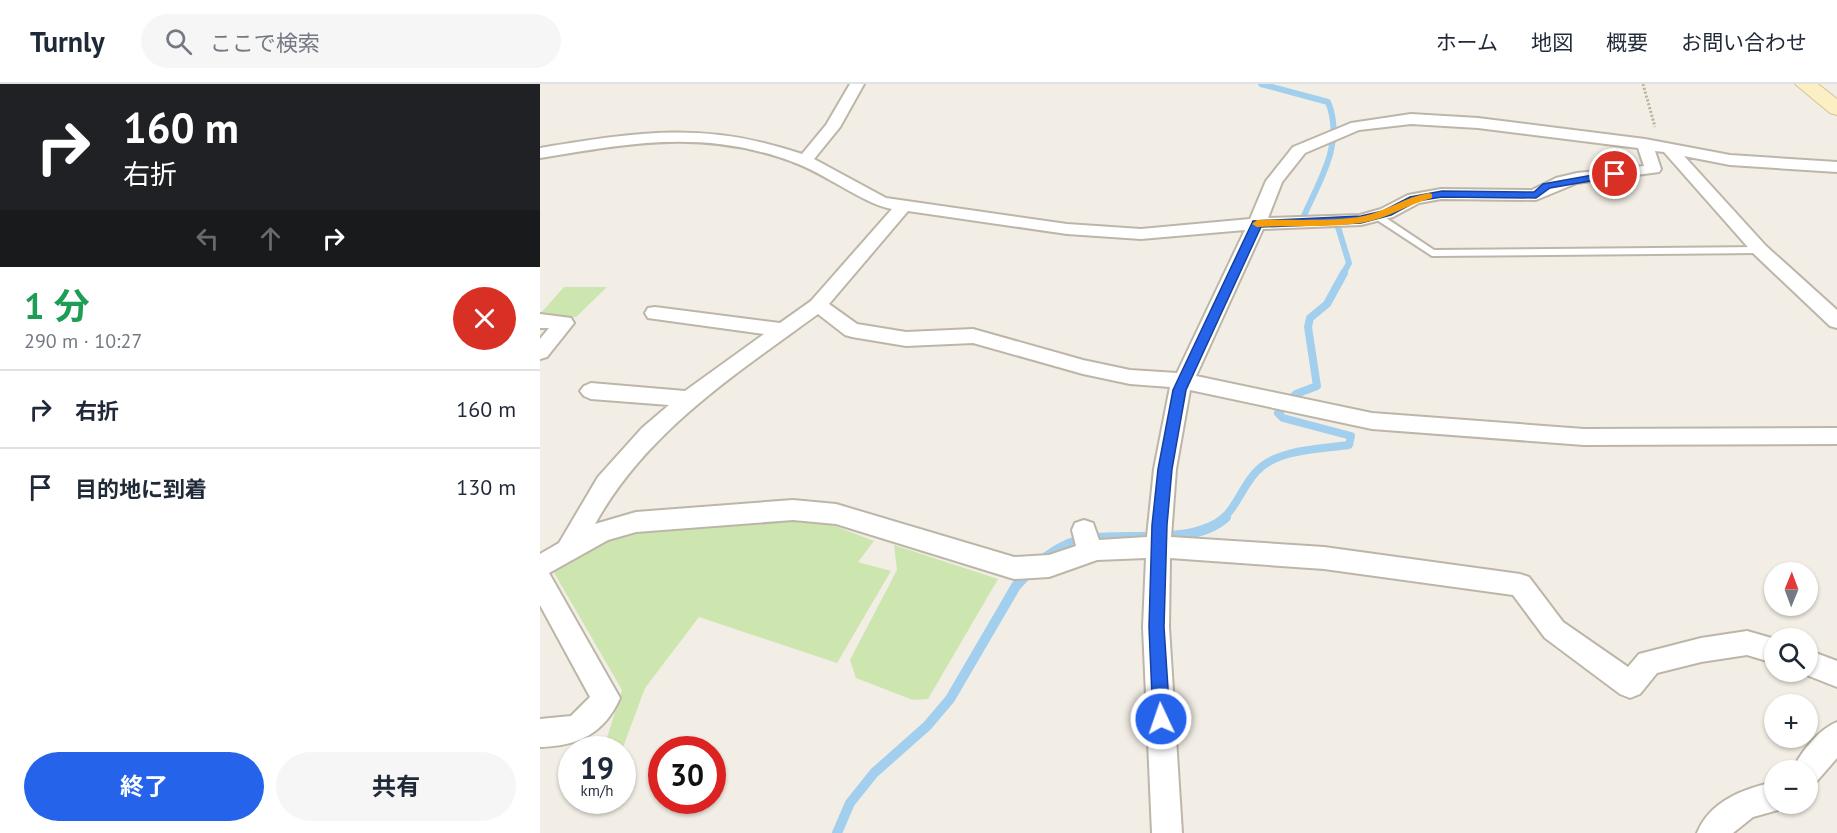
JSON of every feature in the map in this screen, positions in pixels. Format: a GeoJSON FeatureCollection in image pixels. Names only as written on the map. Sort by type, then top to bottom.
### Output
{"type":"FeatureCollection","features":[{"type":"Feature","properties":{"kind":"main road"},"geometry":{"type":"LineString","coordinates":[[1805,84],[1832,102]]}},
{"type":"Feature","properties":{"kind":"street"},"geometry":{"type":"LineString","coordinates":[[805,160],[832,128],[857,84]]}},
{"type":"Feature","properties":{"kind":"street"},"geometry":{"type":"LineString","coordinates":[[1167,833],[1156,627],[1165,469],[1183,381],[1257,224],[1274,181],[1299,150],[1356,126],[1411,119],[1478,123],[1645,144],[1730,160],[1837,167]]}},
{"type":"Feature","properties":{"kind":"street"},"geometry":{"type":"LineString","coordinates":[[540,153],[653,136],[714,136],[764,146],[805,160],[861,188],[880,202],[1067,229],[1141,234],[1257,224],[1361,220],[1377,216],[1414,199],[1442,194],[1536,195],[1547,186],[1653,169],[1645,144]]}},
{"type":"Feature","properties":{"kind":"street"},"geometry":{"type":"LineString","coordinates":[[1670,150],[1760,250],[1837,321]]}},
{"type":"Feature","properties":{"kind":"street"},"geometry":{"type":"LineString","coordinates":[[570,546],[606,483],[650,434],[690,399],[818,305],[904,205]]}},
{"type":"Feature","properties":{"kind":"street"},"geometry":{"type":"LineString","coordinates":[[818,305],[852,330],[906,339],[973,336],[1083,368],[1130,377],[1183,381],[1372,420],[1584,437],[1837,436]]}},
{"type":"Feature","properties":{"kind":"street"},"geometry":{"type":"LineString","coordinates":[[655,313],[784,330]]}},
{"type":"Feature","properties":{"kind":"street"},"geometry":{"type":"LineString","coordinates":[[540,321],[564,323],[540,352]]}},
{"type":"Feature","properties":{"kind":"street"},"geometry":{"type":"LineString","coordinates":[[591,391],[690,399]]}},
{"type":"Feature","properties":{"kind":"street"},"geometry":{"type":"LineString","coordinates":[[540,566],[570,546],[602,531],[636,522],[793,510],[836,514],[1014,568],[1049,566],[1087,541],[1160,536],[1520,585],[1554,630],[1630,685],[1649,663],[1701,650],[1747,643],[1764,648]]}},
{"type":"Feature","properties":{"kind":"street"},"geometry":{"type":"LineString","coordinates":[[540,581],[606,698],[587,725],[563,732],[540,733]]}},
{"type":"Feature","properties":{"kind":"street"},"geometry":{"type":"LineString","coordinates":[[1818,667],[1837,674]]}},
{"type":"Feature","properties":{"kind":"street"},"geometry":{"type":"LineString","coordinates":[[1816,760],[1837,736]]}},
{"type":"Feature","properties":{"kind":"street"},"geometry":{"type":"LineString","coordinates":[[1712,833],[1728,814],[1742,804],[1764,799]]}},
{"type":"Feature","properties":{"kind":"lane"},"geometry":{"type":"LineString","coordinates":[[1377,216],[1432,253],[1760,250]]}},
{"type":"Feature","properties":{"kind":"path"},"geometry":{"type":"LineString","coordinates":[[1642,84],[1659,142],[1670,150]]}},
{"type":"Feature","properties":{"kind":"green space"},"geometry":{"type":"Polygon","coordinates":[[[564,287],[607,287],[576,317],[540,314],[564,287]]]}},
{"type":"Feature","properties":{"kind":"green space"},"geometry":{"type":"Polygon","coordinates":[[[782,517],[827,523],[874,541],[858,562],[891,571],[837,663],[699,617],[645,688],[627,736],[607,736],[622,690],[553,571],[607,534],[782,517]]]}},
{"type":"Feature","properties":{"kind":"green space"},"geometry":{"type":"Polygon","coordinates":[[[894,545],[998,579],[928,699],[913,700],[856,678],[850,660],[897,570],[894,545]]]}},
{"type":"Feature","properties":{"kind":"waterway"},"geometry":{"type":"LineString","coordinates":[[1261,84],[1328,102],[1334,132],[1332,147],[1328,162],[1303,218],[1313,218]]}},
{"type":"Feature","properties":{"kind":"waterway"},"geometry":{"type":"LineString","coordinates":[[1335,217],[1349,263],[1343,274]]}},
{"type":"Feature","properties":{"kind":"waterway"},"geometry":{"type":"LineString","coordinates":[[1224,518],[1251,477],[1265,464],[1300,451],[1349,445],[1351,436],[1283,418],[1278,413],[1296,394],[1317,386],[1308,327],[1310,318],[1327,304],[1344,273]]}},
{"type":"Feature","properties":{"kind":"waterway"},"geometry":{"type":"LineString","coordinates":[[1039,562],[1063,546],[1080,540],[1177,536],[1212,527],[1226,517]]}},
{"type":"Feature","properties":{"kind":"waterway"},"geometry":{"type":"LineString","coordinates":[[837,833],[850,803],[874,773],[927,726],[950,699],[1016,586],[1030,571]]}},
{"type":"Feature","properties":{"kind":"slow traffic"},"geometry":{"type":"LineString","coordinates":[[1257,224],[1361,220],[1387,213],[1414,199],[1429,196]]}},
{"type":"Feature","properties":{"kind":"route"},"geometry":{"type":"LineString","coordinates":[[1161,719],[1156,627],[1160,525],[1165,469],[1179,390],[1257,224],[1361,220],[1387,213],[1414,199],[1442,194],[1536,195],[1547,186],[1581,178],[1615,174]]}}]}
